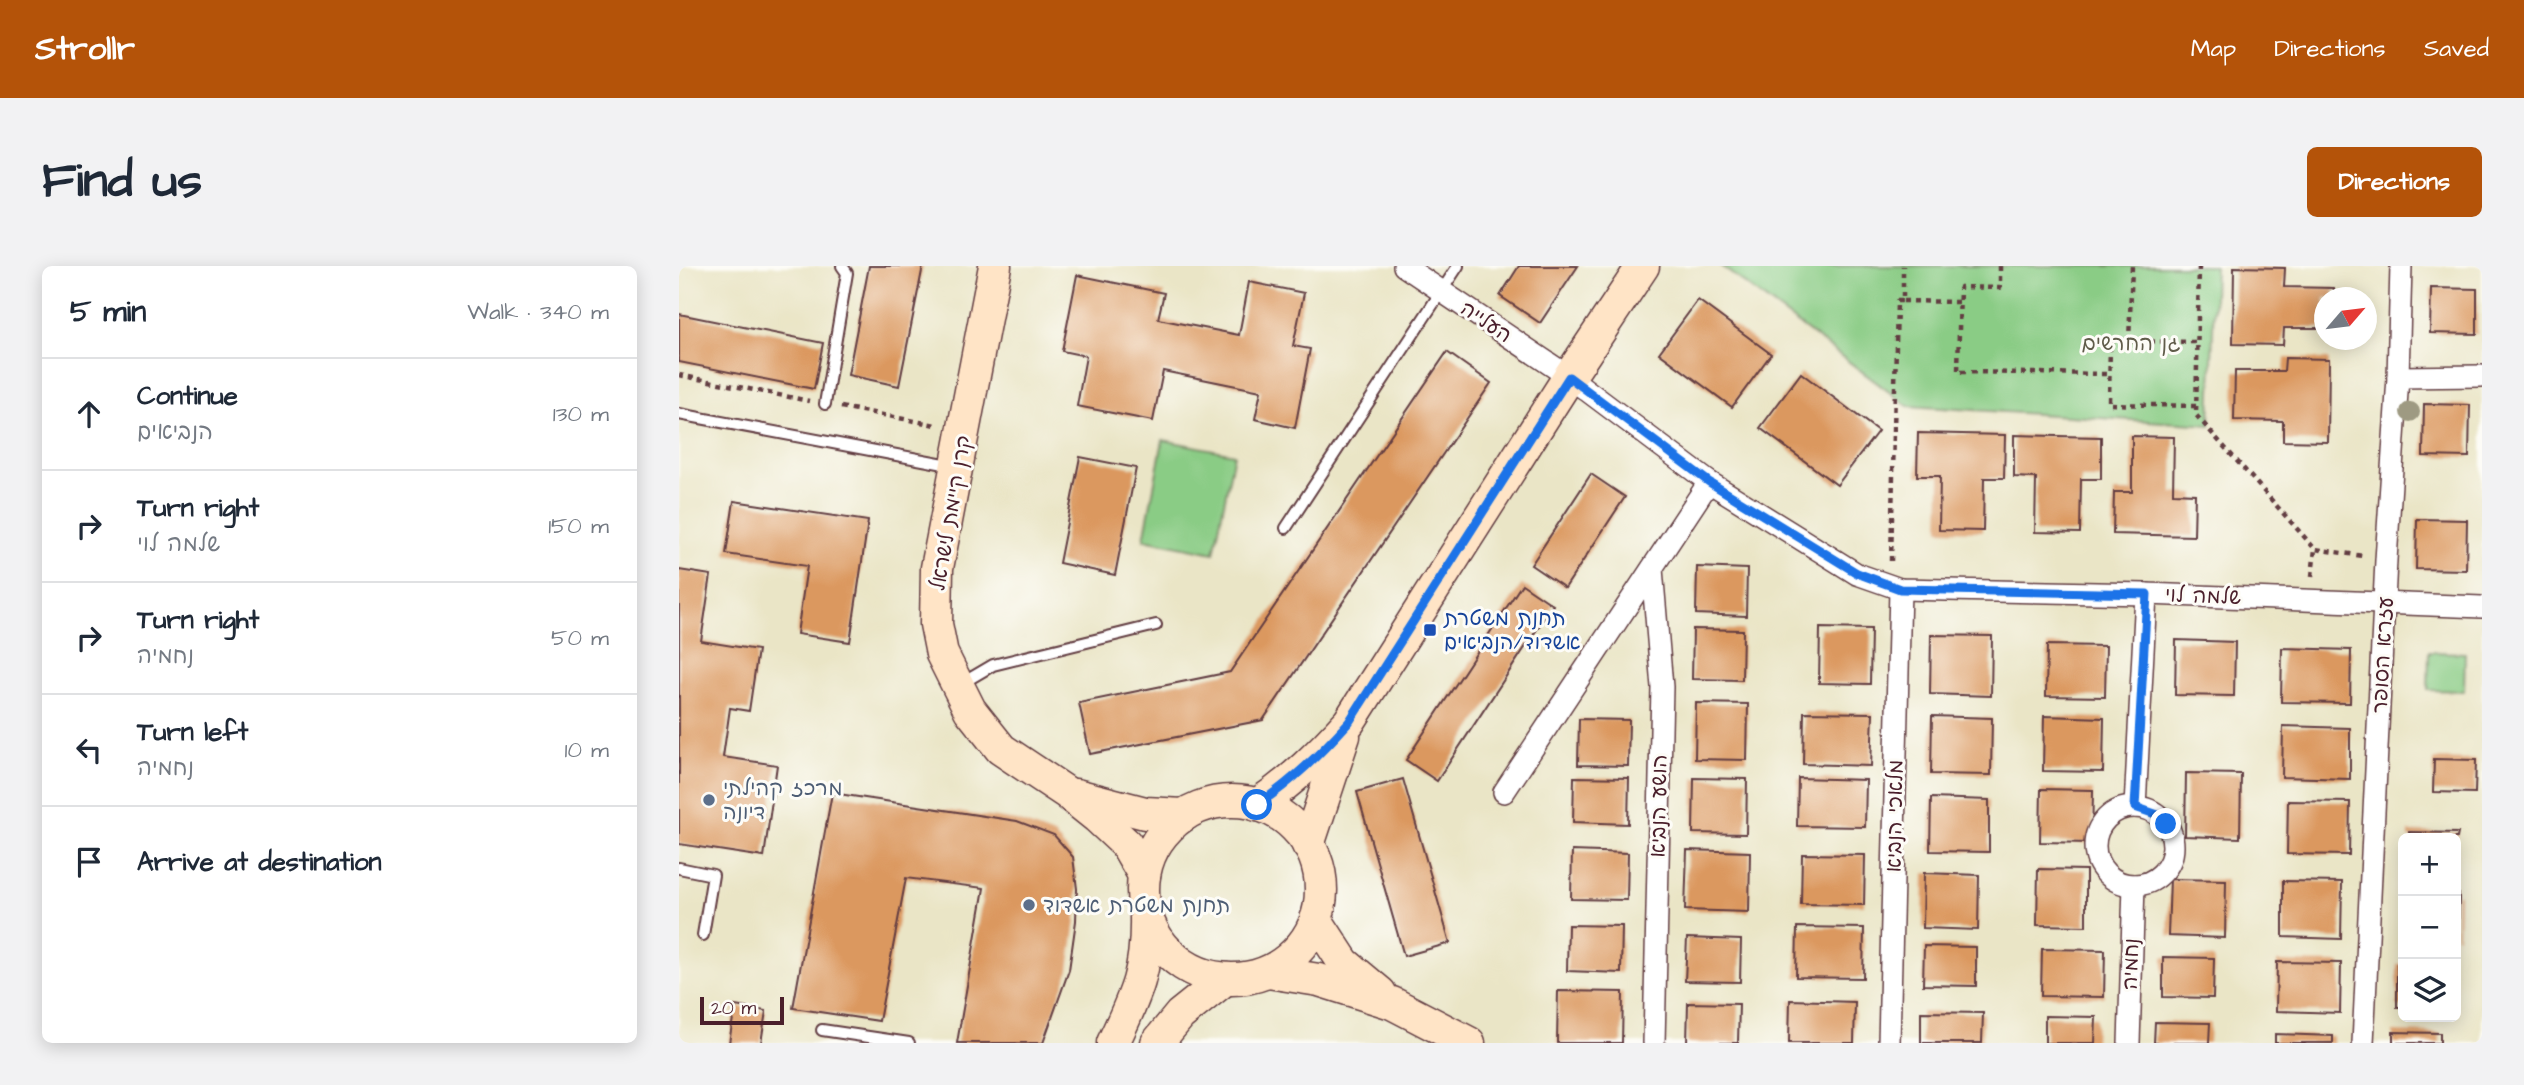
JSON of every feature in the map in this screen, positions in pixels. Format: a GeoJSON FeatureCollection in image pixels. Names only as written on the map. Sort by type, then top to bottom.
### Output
{"type":"FeatureCollection","features":[{"type":"Feature","properties":{"kind":"street","name":"קרן קיימת לישראל"},"geometry":{"type":"LineString","coordinates":[[995,266],[937,568],[936,624],[943,654],[956,686],[970,710],[1001,749],[1067,793],[1126,844],[1144,875]]}},
{"type":"Feature","properties":{"kind":"street","name":"העלייה"},"geometry":{"type":"LineString","coordinates":[[1404,266],[1569,377]]}},
{"type":"Feature","properties":{"kind":"street"},"geometry":{"type":"LineString","coordinates":[[1257,805],[1283,788],[1314,760],[1349,722],[1643,266]]}},
{"type":"Feature","properties":{"kind":"street","name":"עזרא הסופר"},"geometry":{"type":"LineString","coordinates":[[2363,1043],[2386,560],[2398,377],[2401,266]]}},
{"type":"Feature","properties":{"kind":"street"},"geometry":{"type":"LineString","coordinates":[[2398,377],[2482,376]]}},
{"type":"Feature","properties":{"kind":"street","name":"שלמה לוי"},"geometry":{"type":"LineString","coordinates":[[1569,377],[1709,482],[1857,573],[1895,588],[2147,594],[2482,607]]}},
{"type":"Feature","properties":{"kind":"street"},"geometry":{"type":"LineString","coordinates":[[1504,792],[1709,482]]}},
{"type":"Feature","properties":{"kind":"street","name":"הושע הנביא"},"geometry":{"type":"LineString","coordinates":[[1652,569],[1662,687],[1654,1043]]}},
{"type":"Feature","properties":{"kind":"street","name":"מלאכי הנביא"},"geometry":{"type":"LineString","coordinates":[[1889,1043],[1895,588]]}},
{"type":"Feature","properties":{"kind":"street"},"geometry":{"type":"LineString","coordinates":[[2135,807],[2147,594]]}},
{"type":"Feature","properties":{"kind":"street"},"geometry":{"type":"LineString","coordinates":[[1308,845],[1349,722]]}},
{"type":"Feature","properties":{"kind":"street","name":"קרן קיימת לישראל"},"geometry":{"type":"LineString","coordinates":[[1067,793],[1146,813],[1184,815]]}},
{"type":"Feature","properties":{"kind":"street"},"geometry":{"type":"LineString","coordinates":[[1113,1043],[1143,974],[1147,947],[1144,875],[1151,851],[1165,831],[1184,815],[1207,805],[1232,801],[1257,805],[1277,814],[1295,828],[1308,845],[1316,863],[1320,901],[1316,920],[1305,941],[1289,959],[1268,972],[1247,978],[1225,979],[1204,975],[1184,966],[1168,952],[1155,935],[1146,915]]}},
{"type":"Feature","properties":{"kind":"street"},"geometry":{"type":"LineString","coordinates":[[2135,807],[2158,815],[2172,835],[2173,847],[2171,859],[2156,878],[2134,885],[2111,877],[2103,868],[2095,845],[2103,822],[2123,808],[2135,807]]}},
{"type":"Feature","properties":{"kind":"street","name":"נחמיה"},"geometry":{"type":"LineString","coordinates":[[2129,1043],[2134,885]]}},
{"type":"Feature","properties":{"kind":"street"},"geometry":{"type":"LineString","coordinates":[[1316,920],[1344,963],[1392,1003],[1462,1042]]}},
{"type":"Feature","properties":{"kind":"street"},"geometry":{"type":"LineString","coordinates":[[1268,972],[1319,980],[1392,1003]]}},
{"type":"Feature","properties":{"kind":"street"},"geometry":{"type":"LineString","coordinates":[[1157,1043],[1179,1015],[1225,979]]}},
{"type":"Feature","properties":{"kind":"lane"},"geometry":{"type":"LineString","coordinates":[[824,404],[847,273],[842,266]]}},
{"type":"Feature","properties":{"kind":"lane"},"geometry":{"type":"LineString","coordinates":[[1286,528],[1458,266]]}},
{"type":"Feature","properties":{"kind":"lane"},"geometry":{"type":"LineString","coordinates":[[679,414],[958,467]]}},
{"type":"Feature","properties":{"kind":"lane"},"geometry":{"type":"LineString","coordinates":[[956,686],[993,665],[1156,625]]}},
{"type":"Feature","properties":{"kind":"lane"},"geometry":{"type":"LineString","coordinates":[[679,868],[713,875],[703,935]]}},
{"type":"Feature","properties":{"kind":"lane"},"geometry":{"type":"LineString","coordinates":[[822,1030],[909,1043]]}},
{"type":"Feature","properties":{"kind":"path"},"geometry":{"type":"LineString","coordinates":[[1903,266],[1903,301]]}},
{"type":"Feature","properties":{"kind":"path"},"geometry":{"type":"LineString","coordinates":[[2000,266],[2000,288],[1960,287],[1958,372],[2110,374]]}},
{"type":"Feature","properties":{"kind":"path"},"geometry":{"type":"LineString","coordinates":[[2129,341],[2132,266]]}},
{"type":"Feature","properties":{"kind":"path"},"geometry":{"type":"LineString","coordinates":[[2199,266],[2196,415],[2315,549],[2386,560]]}},
{"type":"Feature","properties":{"kind":"path"},"geometry":{"type":"LineString","coordinates":[[1895,588],[1896,301],[1960,302]]}},
{"type":"Feature","properties":{"kind":"path"},"geometry":{"type":"LineString","coordinates":[[2196,406],[2109,404],[2110,341],[2197,342]]}},
{"type":"Feature","properties":{"kind":"green space","name":"גן החרשים"},"geometry":{"type":"Polygon","coordinates":[[[1721,266],[2215,266],[2210,425],[1908,406],[1721,266]]]}},
{"type":"Feature","properties":{"kind":"green space"},"geometry":{"type":"Polygon","coordinates":[[[1163,440],[1234,454],[1214,553],[1144,539],[1163,440]]]}},
{"type":"Feature","properties":{"kind":"green space"},"geometry":{"type":"Polygon","coordinates":[[[2429,652],[2465,653],[2464,691],[2428,690],[2429,652]]]}},
{"type":"Feature","properties":{"kind":"building"},"geometry":{"type":"Polygon","coordinates":[[[869,266],[923,266],[899,386],[848,375],[869,266]]]}},
{"type":"Feature","properties":{"kind":"building"},"geometry":{"type":"Polygon","coordinates":[[[1519,266],[1578,266],[1540,323],[1500,296],[1519,266]]]}},
{"type":"Feature","properties":{"kind":"building"},"geometry":{"type":"Polygon","coordinates":[[[2234,267],[2285,268],[2284,287],[2314,288],[2314,328],[2284,328],[2283,345],[2233,344],[2234,267]]]}},
{"type":"Feature","properties":{"kind":"building"},"geometry":{"type":"Polygon","coordinates":[[[1077,275],[1164,293],[1158,319],[1239,335],[1249,282],[1304,293],[1293,346],[1310,349],[1295,428],[1255,419],[1261,391],[1163,371],[1153,421],[1077,406],[1086,356],[1062,351],[1077,275]]]}},
{"type":"Feature","properties":{"kind":"building"},"geometry":{"type":"Polygon","coordinates":[[[2431,288],[2477,289],[2477,334],[2430,333],[2431,288]]]}},
{"type":"Feature","properties":{"kind":"building"},"geometry":{"type":"Polygon","coordinates":[[[1698,300],[1771,354],[1732,407],[1659,353],[1698,300]]]}},
{"type":"Feature","properties":{"kind":"building"},"geometry":{"type":"Polygon","coordinates":[[[679,314],[823,343],[814,389],[679,362],[679,314]]]}},
{"type":"Feature","properties":{"kind":"building"},"geometry":{"type":"Polygon","coordinates":[[[1447,352],[1491,383],[1263,720],[1090,754],[1079,703],[1230,672],[1447,352]]]}},
{"type":"Feature","properties":{"kind":"building"},"geometry":{"type":"Polygon","coordinates":[[[2285,358],[2329,359],[2328,442],[2283,441],[2283,421],[2234,420],[2235,371],[2284,371],[2285,358]]]}},
{"type":"Feature","properties":{"kind":"building"},"geometry":{"type":"Polygon","coordinates":[[[1801,373],[1878,431],[1837,485],[1760,428],[1801,373]]]}},
{"type":"Feature","properties":{"kind":"building"},"geometry":{"type":"Polygon","coordinates":[[[2424,404],[2470,405],[2469,457],[2423,456],[2424,404]]]}},
{"type":"Feature","properties":{"kind":"building"},"geometry":{"type":"Polygon","coordinates":[[[1918,433],[2005,435],[2004,478],[1984,478],[1983,531],[1939,530],[1940,476],[1917,476],[1918,433]]]}},
{"type":"Feature","properties":{"kind":"building"},"geometry":{"type":"Polygon","coordinates":[[[2014,435],[2101,437],[2101,479],[2081,479],[2080,533],[2035,532],[2036,478],[2014,477],[2014,435]]]}},
{"type":"Feature","properties":{"kind":"building"},"geometry":{"type":"Polygon","coordinates":[[[2132,436],[2174,437],[2173,493],[2195,494],[2194,536],[2113,534],[2114,492],[2132,492],[2132,436]]]}},
{"type":"Feature","properties":{"kind":"building"},"geometry":{"type":"Polygon","coordinates":[[[1080,457],[1136,468],[1115,575],[1059,563],[1080,457]]]}},
{"type":"Feature","properties":{"kind":"building"},"geometry":{"type":"Polygon","coordinates":[[[1591,474],[1625,497],[1565,588],[1531,565],[1591,474]]]}},
{"type":"Feature","properties":{"kind":"building"},"geometry":{"type":"Polygon","coordinates":[[[734,501],[868,521],[850,642],[797,634],[807,566],[726,554],[734,501]]]}},
{"type":"Feature","properties":{"kind":"building"},"geometry":{"type":"Polygon","coordinates":[[[2417,519],[2467,520],[2466,570],[2416,569],[2417,519]]]}},
{"type":"Feature","properties":{"kind":"building"},"geometry":{"type":"Polygon","coordinates":[[[1697,567],[1747,569],[1746,616],[1696,614],[1697,567]]]}},
{"type":"Feature","properties":{"kind":"building"},"geometry":{"type":"Polygon","coordinates":[[[679,570],[711,575],[701,641],[758,650],[749,711],[730,708],[723,757],[777,765],[764,857],[679,844],[679,570]]]}},
{"type":"Feature","properties":{"kind":"building"},"geometry":{"type":"Polygon","coordinates":[[[1522,584],[1553,605],[1437,781],[1406,760],[1522,584]]]}},
{"type":"Feature","properties":{"kind":"building"},"geometry":{"type":"Polygon","coordinates":[[[1820,628],[1871,629],[1870,684],[1819,683],[1820,628]]]}},
{"type":"Feature","properties":{"kind":"building"},"geometry":{"type":"Polygon","coordinates":[[[1693,629],[1743,630],[1742,680],[1692,679],[1693,629]]]}},
{"type":"Feature","properties":{"kind":"building"},"geometry":{"type":"Polygon","coordinates":[[[1931,635],[1992,636],[1991,696],[1930,694],[1931,635]]]}},
{"type":"Feature","properties":{"kind":"building"},"geometry":{"type":"Polygon","coordinates":[[[2176,640],[2235,642],[2234,696],[2175,695],[2176,640]]]}},
{"type":"Feature","properties":{"kind":"building"},"geometry":{"type":"Polygon","coordinates":[[[2047,645],[2106,646],[2105,697],[2046,696],[2047,645]]]}},
{"type":"Feature","properties":{"kind":"building"},"geometry":{"type":"Polygon","coordinates":[[[2282,648],[2351,650],[2350,703],[2281,702],[2282,648]]]}},
{"type":"Feature","properties":{"kind":"building"},"geometry":{"type":"Polygon","coordinates":[[[1696,703],[1748,704],[1747,760],[1695,759],[1696,703]]]}},
{"type":"Feature","properties":{"kind":"building"},"geometry":{"type":"Polygon","coordinates":[[[1804,712],[1873,713],[1871,766],[1803,764],[1804,712]]]}},
{"type":"Feature","properties":{"kind":"building"},"geometry":{"type":"Polygon","coordinates":[[[1932,716],[1992,718],[1991,775],[1931,774],[1932,716]]]}},
{"type":"Feature","properties":{"kind":"building"},"geometry":{"type":"Polygon","coordinates":[[[2044,716],[2104,718],[2103,772],[2043,771],[2044,716]]]}},
{"type":"Feature","properties":{"kind":"building"},"geometry":{"type":"Polygon","coordinates":[[[1579,719],[1629,720],[1628,766],[1578,765],[1579,719]]]}},
{"type":"Feature","properties":{"kind":"building"},"geometry":{"type":"Polygon","coordinates":[[[2283,726],[2350,728],[2350,779],[2282,777],[2283,726]]]}},
{"type":"Feature","properties":{"kind":"building"},"geometry":{"type":"Polygon","coordinates":[[[2434,759],[2476,760],[2475,793],[2433,792],[2434,759]]]}},
{"type":"Feature","properties":{"kind":"building"},"geometry":{"type":"Polygon","coordinates":[[[2186,773],[2241,774],[2240,838],[2185,836],[2186,773]]]}},
{"type":"Feature","properties":{"kind":"building"},"geometry":{"type":"Polygon","coordinates":[[[1574,777],[1629,778],[1628,824],[1573,822],[1574,777]]]}},
{"type":"Feature","properties":{"kind":"building"},"geometry":{"type":"Polygon","coordinates":[[[1694,778],[1747,779],[1746,834],[1693,833],[1694,778]]]}},
{"type":"Feature","properties":{"kind":"building"},"geometry":{"type":"Polygon","coordinates":[[[1798,778],[1866,780],[1865,827],[1797,826],[1798,778]]]}},
{"type":"Feature","properties":{"kind":"building"},"geometry":{"type":"Polygon","coordinates":[[[1403,779],[1450,943],[1404,956],[1357,792],[1403,779]]]}},
{"type":"Feature","properties":{"kind":"building"},"geometry":{"type":"Polygon","coordinates":[[[2041,789],[2093,790],[2092,843],[2040,842],[2041,789]]]}},
{"type":"Feature","properties":{"kind":"building","name":"תחנת משטרת אשדוד"},"geometry":{"type":"Polygon","coordinates":[[[832,793],[1017,821],[1054,835],[1073,857],[1077,889],[1076,921],[1069,970],[1043,1043],[957,1043],[984,888],[906,878],[879,1021],[793,1008],[832,793]]]}},
{"type":"Feature","properties":{"kind":"building"},"geometry":{"type":"Polygon","coordinates":[[[1931,798],[1989,800],[1989,852],[1930,851],[1931,798]]]}},
{"type":"Feature","properties":{"kind":"building"},"geometry":{"type":"Polygon","coordinates":[[[2288,801],[2350,802],[2349,855],[2287,854],[2288,801]]]}},
{"type":"Feature","properties":{"kind":"building"},"geometry":{"type":"Polygon","coordinates":[[[1687,850],[1750,852],[1749,912],[1685,910],[1687,850]]]}},
{"type":"Feature","properties":{"kind":"building"},"geometry":{"type":"Polygon","coordinates":[[[1572,851],[1628,853],[1627,900],[1571,899],[1572,851]]]}},
{"type":"Feature","properties":{"kind":"building"},"geometry":{"type":"Polygon","coordinates":[[[1802,854],[1865,855],[1864,905],[1801,904],[1802,854]]]}},
{"type":"Feature","properties":{"kind":"building"},"geometry":{"type":"Polygon","coordinates":[[[2038,869],[2086,870],[2086,926],[2037,925],[2038,869]]]}},
{"type":"Feature","properties":{"kind":"building"},"geometry":{"type":"Polygon","coordinates":[[[1924,873],[1979,875],[1978,930],[1923,928],[1924,873]]]}},
{"type":"Feature","properties":{"kind":"building"},"geometry":{"type":"Polygon","coordinates":[[[2170,879],[2226,880],[2225,938],[2168,936],[2170,879]]]}},
{"type":"Feature","properties":{"kind":"building"},"geometry":{"type":"Polygon","coordinates":[[[2283,881],[2342,882],[2341,939],[2283,937],[2283,881]]]}},
{"type":"Feature","properties":{"kind":"building"},"geometry":{"type":"Polygon","coordinates":[[[1568,925],[1622,926],[1621,973],[1567,971],[1568,925]]]}},
{"type":"Feature","properties":{"kind":"building"},"geometry":{"type":"Polygon","coordinates":[[[1797,927],[1864,928],[1863,978],[1796,977],[1797,927]]]}},
{"type":"Feature","properties":{"kind":"building"},"geometry":{"type":"Polygon","coordinates":[[[1687,938],[1741,940],[1740,982],[1685,981],[1687,938]]]}},
{"type":"Feature","properties":{"kind":"building"},"geometry":{"type":"Polygon","coordinates":[[[1924,946],[1976,947],[1976,986],[1923,985],[1924,946]]]}},
{"type":"Feature","properties":{"kind":"building"},"geometry":{"type":"Polygon","coordinates":[[[2042,949],[2105,950],[2104,997],[2041,996],[2042,949]]]}},
{"type":"Feature","properties":{"kind":"building"},"geometry":{"type":"Polygon","coordinates":[[[2163,957],[2214,958],[2213,998],[2163,997],[2163,957]]]}},
{"type":"Feature","properties":{"kind":"building"},"geometry":{"type":"Polygon","coordinates":[[[2277,962],[2341,963],[2340,1013],[2276,1011],[2277,962]]]}},
{"type":"Feature","properties":{"kind":"building"},"geometry":{"type":"Polygon","coordinates":[[[2397,964],[2398,964],[2398,1007],[2397,964]]]}},
{"type":"Feature","properties":{"kind":"building"},"geometry":{"type":"Polygon","coordinates":[[[1558,991],[1623,992],[1622,1043],[1557,1043],[1558,991]]]}},
{"type":"Feature","properties":{"kind":"building"},"geometry":{"type":"Polygon","coordinates":[[[1790,1000],[1855,1002],[1854,1043],[1789,1043],[1790,1000]]]}},
{"type":"Feature","properties":{"kind":"building"},"geometry":{"type":"Polygon","coordinates":[[[1688,1003],[1739,1004],[1738,1043],[1687,1043],[1688,1003]]]}},
{"type":"Feature","properties":{"kind":"building"},"geometry":{"type":"Polygon","coordinates":[[[735,1006],[766,1011],[761,1043],[729,1043],[735,1006]]]}},
{"type":"Feature","properties":{"kind":"building"},"geometry":{"type":"Polygon","coordinates":[[[1921,1012],[1983,1013],[1982,1043],[1921,1043],[1921,1012]]]}},
{"type":"Feature","properties":{"kind":"building"},"geometry":{"type":"Polygon","coordinates":[[[2045,1016],[2096,1017],[2095,1043],[2045,1043],[2045,1016]]]}},
{"type":"Feature","properties":{"kind":"building"},"geometry":{"type":"Polygon","coordinates":[[[2155,1022],[2210,1023],[2209,1043],[2154,1043],[2155,1022]]]}},
{"type":"Feature","properties":{"kind":"building"},"geometry":{"type":"Polygon","coordinates":[[[2393,1032],[2440,1033],[2440,1043],[2393,1043],[2393,1032]]]}},
{"type":"Feature","properties":{"kind":"building"},"geometry":{"type":"Polygon","coordinates":[[[2275,1034],[2333,1036],[2333,1043],[2275,1043],[2275,1034]]]}},
{"type":"Feature","properties":{"kind":"place","name":"תחנת משטרת אשדוד/הנביאים"},"geometry":{"type":"Point","coordinates":[1430,630]}},
{"type":"Feature","properties":{"kind":"place","name":"מרכז קהילתי דיונה"},"geometry":{"type":"Point","coordinates":[709,800]}},
{"type":"Feature","properties":{"kind":"place","name":"תחנת משטרת אשדוד"},"geometry":{"type":"Point","coordinates":[1029,905]}},
{"type":"Feature","properties":{"kind":"route"},"geometry":{"type":"LineString","coordinates":[[1257,805],[1283,788],[1314,760],[1349,722],[1569,377],[1709,482],[1857,573],[1900,589],[2147,594],[2135,807],[2158,815],[2166,824]]}}]}
